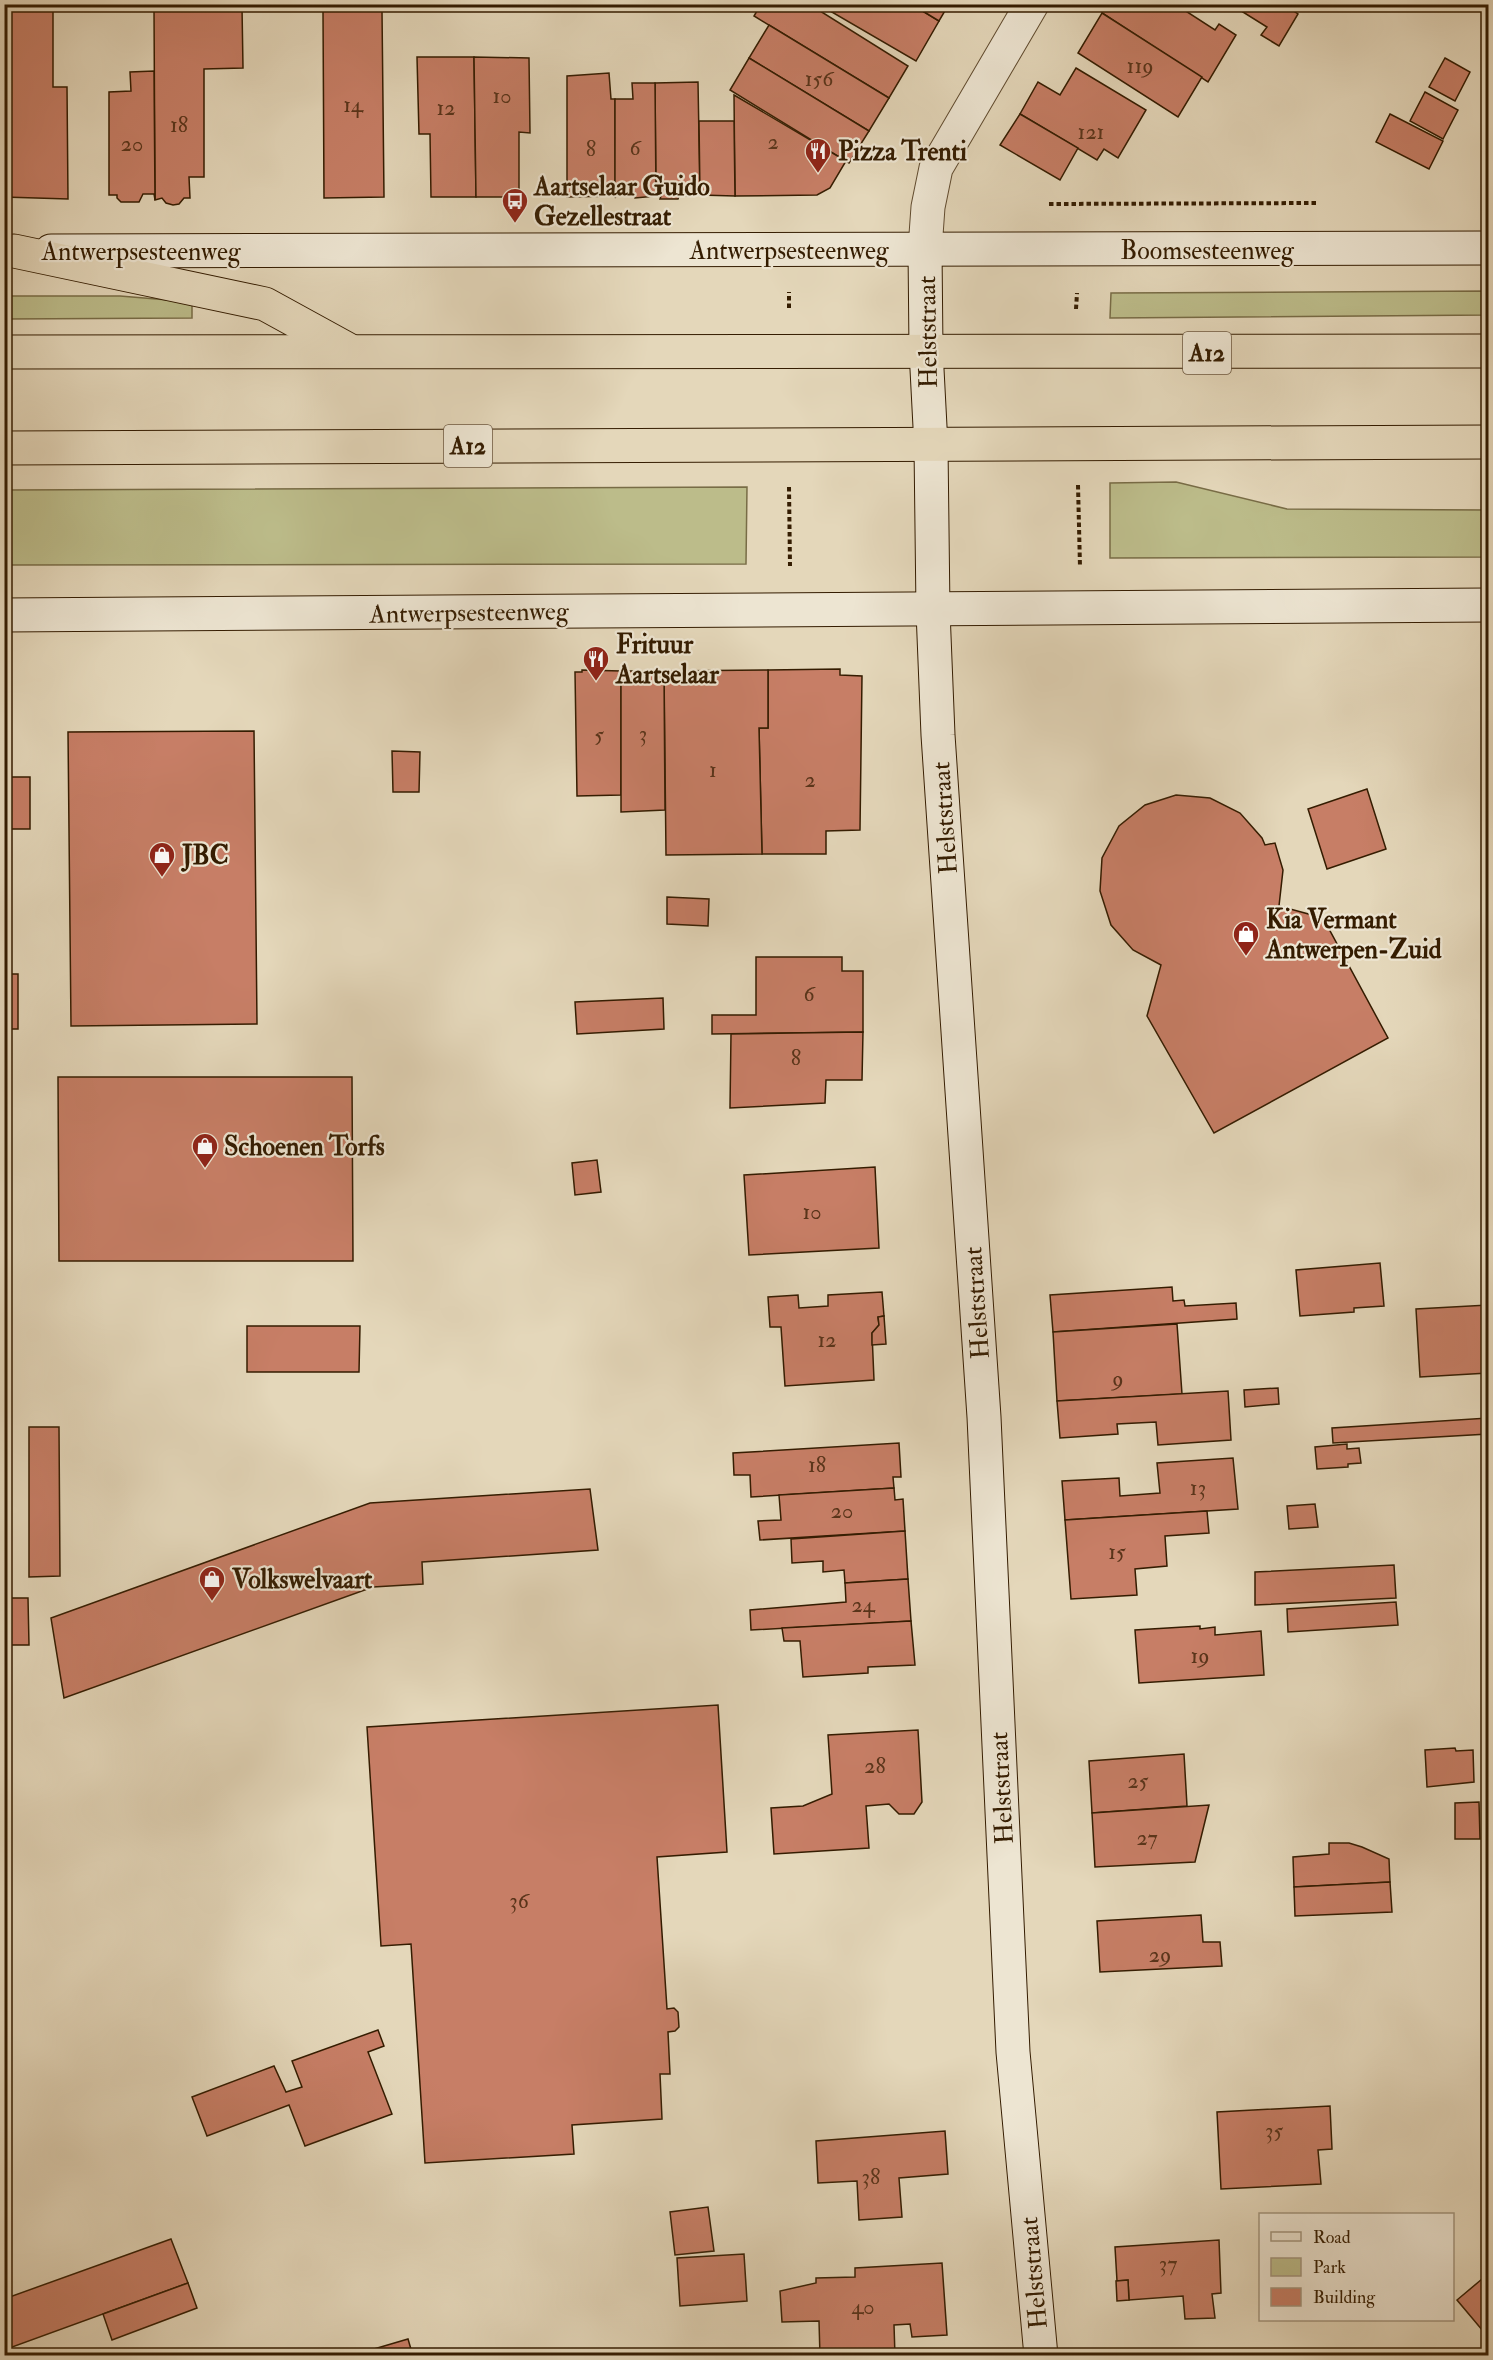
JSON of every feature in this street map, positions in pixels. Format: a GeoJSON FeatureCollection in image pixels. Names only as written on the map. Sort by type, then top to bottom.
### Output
{"type":"FeatureCollection","features":[{"type":"Feature","properties":{"kind":"highway"},"geometry":{"type":"LineString","coordinates":[[9,252],[266,304],[349,350]]}},
{"type":"Feature","properties":{"kind":"highway","name":"A12"},"geometry":{"type":"LineString","coordinates":[[4,352],[1488,351]]}},
{"type":"Feature","properties":{"kind":"highway","name":"A12"},"geometry":{"type":"LineString","coordinates":[[4,448],[1488,442]]}},
{"type":"Feature","properties":{"kind":"main road","name":"Helststraat"},"geometry":{"type":"LineString","coordinates":[[1032,4],[936,168],[928,207],[926,350],[931,446],[933,611],[938,735],[984,1417],[1014,2052],[1041,2355]]}},
{"type":"Feature","properties":{"kind":"main road","name":"Boomsesteenweg"},"geometry":{"type":"LineString","coordinates":[[926,249],[1077,251],[1488,248]]}},
{"type":"Feature","properties":{"kind":"main road","name":"Antwerpsesteenweg"},"geometry":{"type":"LineString","coordinates":[[9,252],[926,249]]}},
{"type":"Feature","properties":{"kind":"main road"},"geometry":{"type":"LineString","coordinates":[[933,611],[1488,605]]}},
{"type":"Feature","properties":{"kind":"main road","name":"Antwerpsesteenweg"},"geometry":{"type":"LineString","coordinates":[[4,615],[734,610],[933,611]]}},
{"type":"Feature","properties":{"kind":"path"},"geometry":{"type":"LineString","coordinates":[[1076,204],[1324,203]]}},
{"type":"Feature","properties":{"kind":"green space"},"geometry":{"type":"Polygon","coordinates":[[[1488,291],[1488,315],[1110,318],[1111,293],[1488,291]]]}},
{"type":"Feature","properties":{"kind":"green space"},"geometry":{"type":"Polygon","coordinates":[[[4,296],[120,296],[192,302],[192,318],[5,319],[4,296]]]}},
{"type":"Feature","properties":{"kind":"green space"},"geometry":{"type":"Polygon","coordinates":[[[1176,482],[1287,509],[1488,510],[1488,557],[1110,558],[1110,483],[1176,482]]]}},
{"type":"Feature","properties":{"kind":"green space"},"geometry":{"type":"Polygon","coordinates":[[[747,487],[746,564],[5,565],[5,490],[747,487]]]}},
{"type":"Feature","properties":{"kind":"building"},"geometry":{"type":"Polygon","coordinates":[[[4,4],[53,4],[53,87],[67,87],[68,199],[4,197],[4,4]]]}},
{"type":"Feature","properties":{"kind":"building"},"geometry":{"type":"Polygon","coordinates":[[[761,4],[809,4],[908,66],[889,98],[754,16],[761,4]]]}},
{"type":"Feature","properties":{"kind":"building"},"geometry":{"type":"Polygon","coordinates":[[[818,4],[911,4],[939,21],[916,61],[818,4]]]}},
{"type":"Feature","properties":{"kind":"building"},"geometry":{"type":"Polygon","coordinates":[[[911,4],[949,4],[939,21],[911,4]]]}},
{"type":"Feature","properties":{"kind":"building"},"geometry":{"type":"Polygon","coordinates":[[[1107,4],[1175,4],[1215,30],[1219,24],[1236,35],[1208,82],[1102,13],[1107,4]]]}},
{"type":"Feature","properties":{"kind":"building"},"geometry":{"type":"Polygon","coordinates":[[[1230,4],[1283,4],[1298,14],[1279,46],[1261,35],[1267,27],[1230,4]]]}},
{"type":"Feature","properties":{"kind":"building"},"geometry":{"type":"Polygon","coordinates":[[[242,7],[243,68],[204,69],[204,177],[189,177],[190,198],[184,198],[179,204],[166,203],[162,198],[155,200],[154,8],[242,7]]]}},
{"type":"Feature","properties":{"kind":"building"},"geometry":{"type":"Polygon","coordinates":[[[323,11],[382,11],[384,197],[324,198],[323,11]]]}},
{"type":"Feature","properties":{"kind":"building"},"geometry":{"type":"Polygon","coordinates":[[[1102,13],[1202,77],[1178,117],[1078,53],[1102,13]]]}},
{"type":"Feature","properties":{"kind":"building"},"geometry":{"type":"Polygon","coordinates":[[[769,25],[889,98],[869,131],[749,58],[769,25]]]}},
{"type":"Feature","properties":{"kind":"building"},"geometry":{"type":"Polygon","coordinates":[[[417,57],[474,57],[476,197],[431,197],[430,134],[419,134],[417,57]]]}},
{"type":"Feature","properties":{"kind":"building"},"geometry":{"type":"Polygon","coordinates":[[[474,57],[529,58],[530,133],[519,132],[519,197],[476,197],[474,57]]]}},
{"type":"Feature","properties":{"kind":"building"},"geometry":{"type":"Polygon","coordinates":[[[749,58],[869,131],[849,163],[730,90],[749,58]]]}},
{"type":"Feature","properties":{"kind":"building"},"geometry":{"type":"Polygon","coordinates":[[[1445,58],[1470,72],[1455,101],[1429,87],[1445,58]]]}},
{"type":"Feature","properties":{"kind":"building"},"geometry":{"type":"Polygon","coordinates":[[[1076,68],[1146,110],[1118,158],[1104,149],[1097,160],[1020,114],[1038,82],[1060,95],[1076,68]]]}},
{"type":"Feature","properties":{"kind":"building"},"geometry":{"type":"Polygon","coordinates":[[[154,71],[155,200],[154,194],[143,194],[139,202],[121,202],[117,195],[109,195],[109,92],[131,91],[130,72],[154,71]]]}},
{"type":"Feature","properties":{"kind":"building"},"geometry":{"type":"Polygon","coordinates":[[[609,73],[611,99],[615,99],[615,196],[567,197],[567,76],[609,73]]]}},
{"type":"Feature","properties":{"kind":"building"},"geometry":{"type":"Polygon","coordinates":[[[698,82],[700,195],[660,199],[661,196],[656,196],[655,83],[698,82]]]}},
{"type":"Feature","properties":{"kind":"building"},"geometry":{"type":"Polygon","coordinates":[[[632,83],[655,83],[656,196],[635,198],[635,195],[617,194],[615,198],[615,99],[633,99],[632,83]]]}},
{"type":"Feature","properties":{"kind":"building"},"geometry":{"type":"Polygon","coordinates":[[[1425,92],[1458,110],[1443,139],[1410,121],[1425,92]]]}},
{"type":"Feature","properties":{"kind":"building"},"geometry":{"type":"Polygon","coordinates":[[[734,95],[846,161],[830,188],[817,195],[735,196],[734,95]]]}},
{"type":"Feature","properties":{"kind":"building"},"geometry":{"type":"Polygon","coordinates":[[[1020,114],[1078,148],[1060,180],[1000,145],[1020,114]]]}},
{"type":"Feature","properties":{"kind":"building"},"geometry":{"type":"Polygon","coordinates":[[[1390,114],[1443,141],[1429,169],[1376,142],[1390,114]]]}},
{"type":"Feature","properties":{"kind":"building"},"geometry":{"type":"Polygon","coordinates":[[[699,121],[734,121],[735,196],[700,195],[699,121]]]}},
{"type":"Feature","properties":{"kind":"building"},"geometry":{"type":"Polygon","coordinates":[[[840,669],[840,675],[862,676],[860,830],[826,831],[826,854],[762,854],[759,728],[768,728],[768,670],[840,669]]]}},
{"type":"Feature","properties":{"kind":"building"},"geometry":{"type":"Polygon","coordinates":[[[582,670],[621,671],[621,795],[577,796],[575,672],[582,672],[582,670]]]}},
{"type":"Feature","properties":{"kind":"building"},"geometry":{"type":"Polygon","coordinates":[[[768,670],[768,728],[759,728],[762,854],[666,855],[664,671],[768,670]]]}},
{"type":"Feature","properties":{"kind":"building"},"geometry":{"type":"Polygon","coordinates":[[[621,671],[664,671],[665,810],[621,812],[621,671]]]}},
{"type":"Feature","properties":{"kind":"building"},"geometry":{"type":"Polygon","coordinates":[[[4,731],[6,777],[30,777],[30,829],[4,829],[4,731]]]}},
{"type":"Feature","properties":{"kind":"building","name":"JBC"},"geometry":{"type":"Polygon","coordinates":[[[254,731],[257,1024],[71,1026],[68,732],[254,731]]]}},
{"type":"Feature","properties":{"kind":"building"},"geometry":{"type":"Polygon","coordinates":[[[392,751],[420,752],[419,792],[393,792],[392,751]]]}},
{"type":"Feature","properties":{"kind":"building"},"geometry":{"type":"Polygon","coordinates":[[[1367,789],[1386,849],[1327,869],[1308,809],[1367,789]]]}},
{"type":"Feature","properties":{"kind":"building","name":"Kia Vermant Antwerpen-Zuid"},"geometry":{"type":"Polygon","coordinates":[[[1176,795],[1210,798],[1240,813],[1262,838],[1265,845],[1275,843],[1283,870],[1279,906],[1323,918],[1388,1038],[1214,1133],[1147,1016],[1161,965],[1133,950],[1111,925],[1100,891],[1102,858],[1119,826],[1145,805],[1176,795]]]}},
{"type":"Feature","properties":{"kind":"building"},"geometry":{"type":"Polygon","coordinates":[[[667,897],[709,899],[708,926],[667,924],[667,897]]]}},
{"type":"Feature","properties":{"kind":"building"},"geometry":{"type":"Polygon","coordinates":[[[756,957],[842,957],[842,971],[863,971],[863,1032],[712,1034],[712,1015],[756,1015],[756,957]]]}},
{"type":"Feature","properties":{"kind":"building"},"geometry":{"type":"Polygon","coordinates":[[[4,974],[18,974],[18,1029],[4,1029],[4,974]]]}},
{"type":"Feature","properties":{"kind":"building"},"geometry":{"type":"Polygon","coordinates":[[[663,998],[664,1029],[577,1034],[575,1002],[663,998]]]}},
{"type":"Feature","properties":{"kind":"building"},"geometry":{"type":"Polygon","coordinates":[[[863,1032],[862,1080],[826,1080],[825,1103],[730,1108],[731,1034],[863,1032]]]}},
{"type":"Feature","properties":{"kind":"building","name":"Schoenen Torfs"},"geometry":{"type":"Polygon","coordinates":[[[58,1077],[352,1077],[353,1261],[59,1261],[58,1077]]]}},
{"type":"Feature","properties":{"kind":"building"},"geometry":{"type":"Polygon","coordinates":[[[597,1160],[601,1192],[575,1195],[572,1163],[597,1160]]]}},
{"type":"Feature","properties":{"kind":"building"},"geometry":{"type":"Polygon","coordinates":[[[875,1167],[879,1248],[749,1255],[744,1175],[875,1167]]]}},
{"type":"Feature","properties":{"kind":"building"},"geometry":{"type":"Polygon","coordinates":[[[1380,1263],[1384,1306],[1354,1308],[1354,1312],[1300,1316],[1296,1270],[1380,1263]]]}},
{"type":"Feature","properties":{"kind":"building"},"geometry":{"type":"Polygon","coordinates":[[[1172,1287],[1173,1301],[1184,1300],[1185,1306],[1236,1303],[1237,1319],[1053,1332],[1050,1295],[1172,1287]]]}},
{"type":"Feature","properties":{"kind":"building"},"geometry":{"type":"Polygon","coordinates":[[[882,1292],[884,1316],[878,1317],[879,1325],[872,1333],[874,1380],[785,1386],[781,1327],[770,1327],[768,1297],[798,1295],[799,1308],[828,1306],[828,1295],[882,1292]]]}},
{"type":"Feature","properties":{"kind":"building"},"geometry":{"type":"Polygon","coordinates":[[[1488,1305],[1488,1373],[1420,1377],[1416,1309],[1488,1305]]]}},
{"type":"Feature","properties":{"kind":"building"},"geometry":{"type":"Polygon","coordinates":[[[884,1316],[886,1344],[872,1345],[872,1333],[879,1325],[878,1317],[884,1316]]]}},
{"type":"Feature","properties":{"kind":"building"},"geometry":{"type":"Polygon","coordinates":[[[1177,1324],[1182,1394],[1057,1401],[1053,1332],[1177,1324]]]}},
{"type":"Feature","properties":{"kind":"building"},"geometry":{"type":"Polygon","coordinates":[[[247,1326],[360,1326],[359,1372],[247,1372],[247,1326]]]}},
{"type":"Feature","properties":{"kind":"building"},"geometry":{"type":"Polygon","coordinates":[[[1278,1388],[1279,1404],[1245,1407],[1244,1390],[1278,1388]]]}},
{"type":"Feature","properties":{"kind":"building"},"geometry":{"type":"Polygon","coordinates":[[[1228,1391],[1231,1440],[1158,1445],[1156,1422],[1117,1424],[1118,1434],[1060,1438],[1057,1401],[1228,1391]]]}},
{"type":"Feature","properties":{"kind":"building"},"geometry":{"type":"Polygon","coordinates":[[[1488,1418],[1488,1434],[1333,1443],[1332,1428],[1488,1418]]]}},
{"type":"Feature","properties":{"kind":"building"},"geometry":{"type":"Polygon","coordinates":[[[29,1427],[59,1427],[60,1576],[29,1577],[29,1427]]]}},
{"type":"Feature","properties":{"kind":"building"},"geometry":{"type":"Polygon","coordinates":[[[899,1443],[901,1477],[893,1477],[894,1488],[751,1497],[750,1475],[734,1475],[733,1453],[899,1443]]]}},
{"type":"Feature","properties":{"kind":"building"},"geometry":{"type":"Polygon","coordinates":[[[1347,1444],[1347,1449],[1359,1448],[1361,1463],[1348,1464],[1348,1467],[1317,1469],[1315,1447],[1347,1444]]]}},
{"type":"Feature","properties":{"kind":"building"},"geometry":{"type":"Polygon","coordinates":[[[1233,1458],[1238,1509],[1065,1520],[1062,1481],[1119,1478],[1120,1496],[1160,1493],[1157,1463],[1233,1458]]]}},
{"type":"Feature","properties":{"kind":"building"},"geometry":{"type":"Polygon","coordinates":[[[894,1488],[895,1500],[903,1499],[905,1531],[760,1540],[758,1521],[781,1520],[779,1495],[894,1488]]]}},
{"type":"Feature","properties":{"kind":"building","name":"Volkswelvaart"},"geometry":{"type":"Polygon","coordinates":[[[590,1489],[598,1550],[422,1562],[423,1584],[373,1587],[64,1698],[51,1618],[370,1503],[590,1489]]]}},
{"type":"Feature","properties":{"kind":"building"},"geometry":{"type":"Polygon","coordinates":[[[1315,1504],[1318,1527],[1289,1529],[1287,1506],[1315,1504]]]}},
{"type":"Feature","properties":{"kind":"building"},"geometry":{"type":"Polygon","coordinates":[[[1207,1511],[1209,1533],[1165,1536],[1167,1566],[1135,1569],[1137,1595],[1071,1599],[1065,1520],[1207,1511]]]}},
{"type":"Feature","properties":{"kind":"building"},"geometry":{"type":"Polygon","coordinates":[[[905,1531],[908,1579],[845,1583],[844,1570],[823,1572],[823,1561],[792,1563],[791,1539],[905,1531]]]}},
{"type":"Feature","properties":{"kind":"building"},"geometry":{"type":"Polygon","coordinates":[[[1394,1565],[1396,1598],[1255,1605],[1255,1572],[1394,1565]]]}},
{"type":"Feature","properties":{"kind":"building"},"geometry":{"type":"Polygon","coordinates":[[[908,1579],[911,1621],[751,1630],[750,1610],[846,1602],[845,1583],[908,1579]]]}},
{"type":"Feature","properties":{"kind":"building"},"geometry":{"type":"Polygon","coordinates":[[[10,1598],[28,1598],[29,1645],[11,1645],[10,1598]]]}},
{"type":"Feature","properties":{"kind":"building"},"geometry":{"type":"Polygon","coordinates":[[[1396,1602],[1398,1625],[1288,1632],[1287,1609],[1396,1602]]]}},
{"type":"Feature","properties":{"kind":"building"},"geometry":{"type":"Polygon","coordinates":[[[911,1621],[915,1665],[868,1667],[868,1673],[803,1677],[800,1641],[784,1641],[782,1628],[911,1621]]]}},
{"type":"Feature","properties":{"kind":"building"},"geometry":{"type":"Polygon","coordinates":[[[1200,1626],[1200,1629],[1215,1627],[1215,1635],[1261,1631],[1264,1675],[1139,1683],[1135,1630],[1200,1626]]]}},
{"type":"Feature","properties":{"kind":"building"},"geometry":{"type":"Polygon","coordinates":[[[718,1705],[727,1852],[657,1857],[667,2009],[674,2008],[678,2012],[679,2027],[675,2031],[668,2032],[670,2074],[660,2074],[662,2119],[572,2125],[574,2154],[425,2163],[411,1944],[381,1946],[367,1727],[718,1705]]]}},
{"type":"Feature","properties":{"kind":"building"},"geometry":{"type":"Polygon","coordinates":[[[918,1730],[922,1802],[914,1814],[899,1814],[889,1804],[866,1806],[869,1848],[774,1854],[771,1808],[803,1806],[832,1794],[828,1735],[918,1730]]]}},
{"type":"Feature","properties":{"kind":"building"},"geometry":{"type":"Polygon","coordinates":[[[1455,1748],[1456,1751],[1473,1750],[1474,1782],[1427,1787],[1425,1750],[1455,1748]]]}},
{"type":"Feature","properties":{"kind":"building"},"geometry":{"type":"Polygon","coordinates":[[[1184,1754],[1187,1806],[1092,1813],[1089,1761],[1184,1754]]]}},
{"type":"Feature","properties":{"kind":"building"},"geometry":{"type":"Polygon","coordinates":[[[1479,1802],[1480,1839],[1455,1839],[1455,1803],[1479,1802]]]}},
{"type":"Feature","properties":{"kind":"building"},"geometry":{"type":"Polygon","coordinates":[[[1209,1805],[1195,1862],[1095,1867],[1092,1813],[1209,1805]]]}},
{"type":"Feature","properties":{"kind":"building"},"geometry":{"type":"Polygon","coordinates":[[[1329,1843],[1349,1843],[1389,1859],[1390,1882],[1294,1887],[1293,1857],[1329,1854],[1329,1843]]]}},
{"type":"Feature","properties":{"kind":"building"},"geometry":{"type":"Polygon","coordinates":[[[1390,1882],[1392,1912],[1295,1916],[1294,1887],[1390,1882]]]}},
{"type":"Feature","properties":{"kind":"building"},"geometry":{"type":"Polygon","coordinates":[[[1201,1915],[1203,1942],[1220,1942],[1222,1966],[1100,1972],[1097,1921],[1201,1915]]]}},
{"type":"Feature","properties":{"kind":"building"},"geometry":{"type":"Polygon","coordinates":[[[378,2030],[384,2046],[368,2052],[392,2114],[305,2146],[289,2105],[207,2136],[192,2097],[274,2066],[286,2092],[302,2087],[292,2061],[378,2030]]]}},
{"type":"Feature","properties":{"kind":"building"},"geometry":{"type":"Polygon","coordinates":[[[1330,2106],[1332,2149],[1318,2150],[1321,2184],[1221,2189],[1217,2112],[1330,2106]]]}},
{"type":"Feature","properties":{"kind":"building"},"geometry":{"type":"Polygon","coordinates":[[[945,2131],[948,2174],[899,2178],[902,2217],[859,2220],[857,2181],[818,2183],[816,2141],[945,2131]]]}},
{"type":"Feature","properties":{"kind":"building"},"geometry":{"type":"Polygon","coordinates":[[[708,2207],[714,2251],[675,2255],[670,2212],[708,2207]]]}},
{"type":"Feature","properties":{"kind":"building"},"geometry":{"type":"Polygon","coordinates":[[[171,2239],[188,2283],[4,2350],[4,2299],[171,2239]]]}},
{"type":"Feature","properties":{"kind":"building"},"geometry":{"type":"Polygon","coordinates":[[[1219,2240],[1221,2293],[1212,2294],[1215,2318],[1185,2319],[1183,2296],[1129,2300],[1128,2280],[1117,2281],[1115,2247],[1219,2240]]]}},
{"type":"Feature","properties":{"kind":"building"},"geometry":{"type":"Polygon","coordinates":[[[744,2254],[747,2301],[680,2306],[677,2258],[744,2254]]]}},
{"type":"Feature","properties":{"kind":"building"},"geometry":{"type":"Polygon","coordinates":[[[942,2263],[947,2335],[912,2337],[910,2324],[894,2325],[895,2356],[820,2356],[819,2321],[782,2322],[780,2291],[816,2283],[816,2278],[855,2277],[855,2268],[942,2263]]]}},
{"type":"Feature","properties":{"kind":"building"},"geometry":{"type":"Polygon","coordinates":[[[1488,2274],[1488,2337],[1457,2300],[1488,2274]]]}},
{"type":"Feature","properties":{"kind":"building"},"geometry":{"type":"Polygon","coordinates":[[[1128,2280],[1129,2300],[1117,2301],[1116,2281],[1128,2280]]]}},
{"type":"Feature","properties":{"kind":"building"},"geometry":{"type":"Polygon","coordinates":[[[188,2283],[197,2308],[112,2340],[103,2314],[188,2283]]]}},
{"type":"Feature","properties":{"kind":"building"},"geometry":{"type":"Polygon","coordinates":[[[408,2339],[413,2356],[368,2356],[367,2351],[408,2339]]]}},
{"type":"Feature","properties":{"kind":"place","name":"Pizza Trenti"},"geometry":{"type":"Point","coordinates":[818,174]}},
{"type":"Feature","properties":{"kind":"place","name":"Aartselaar Guido Gezellestraat"},"geometry":{"type":"Point","coordinates":[515,224]}},
{"type":"Feature","properties":{"kind":"place","name":"Frituur Aartselaar"},"geometry":{"type":"Point","coordinates":[596,682]}},
{"type":"Feature","properties":{"kind":"place","name":"JBC"},"geometry":{"type":"Point","coordinates":[162,878]}},
{"type":"Feature","properties":{"kind":"place","name":"Kia Vermant Antwerpen-Zuid"},"geometry":{"type":"Point","coordinates":[1246,957]}},
{"type":"Feature","properties":{"kind":"place","name":"Schoenen Torfs"},"geometry":{"type":"Point","coordinates":[205,1169]}},
{"type":"Feature","properties":{"kind":"place","name":"Volkswelvaart"},"geometry":{"type":"Point","coordinates":[212,1602]}}]}
